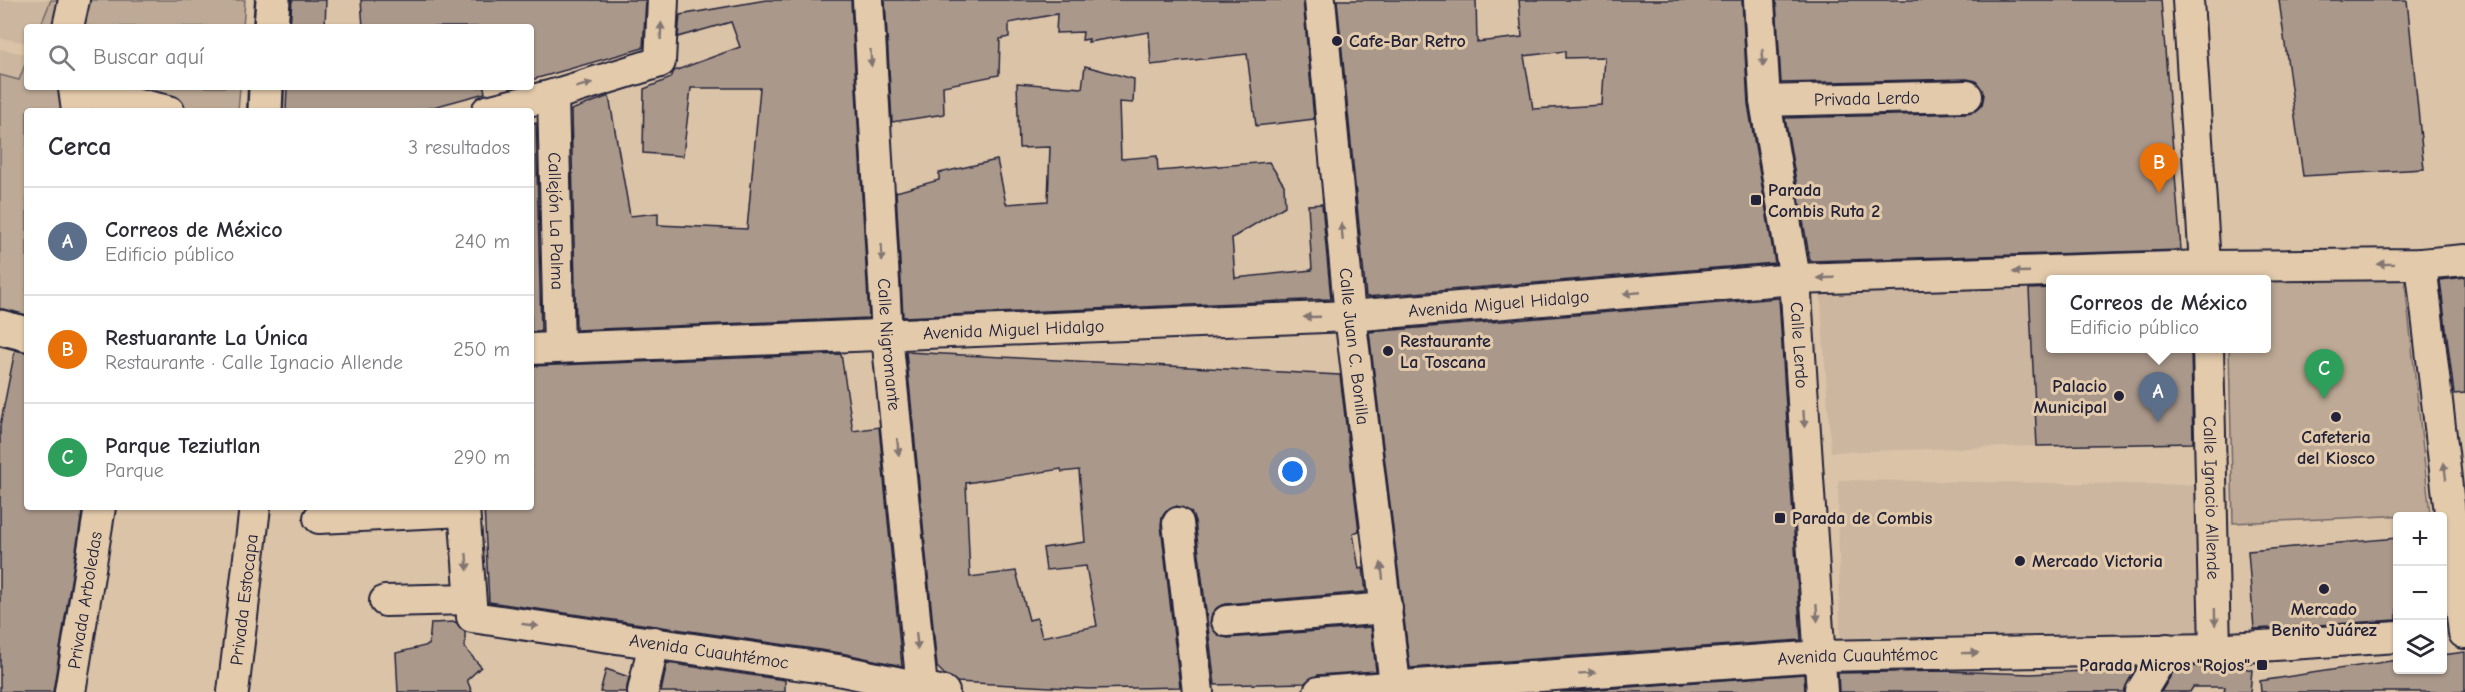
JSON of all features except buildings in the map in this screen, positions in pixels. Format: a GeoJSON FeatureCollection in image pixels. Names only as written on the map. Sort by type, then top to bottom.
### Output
{"type":"FeatureCollection","features":[{"type":"Feature","properties":{"kind":"main road"},"geometry":{"type":"LineString","coordinates":[[271,24],[273,0]]}},
{"type":"Feature","properties":{"kind":"main road"},"geometry":{"type":"LineString","coordinates":[[265,108],[266,90]]}},
{"type":"Feature","properties":{"kind":"street"},"geometry":{"type":"LineString","coordinates":[[69,24],[74,0]]}},
{"type":"Feature","properties":{"kind":"street"},"geometry":{"type":"LineString","coordinates":[[500,108],[554,95],[660,62],[663,0]]}},
{"type":"Feature","properties":{"kind":"street","name":"Calle Nigromante"},"geometry":{"type":"LineString","coordinates":[[868,0],[886,335],[933,690]]}},
{"type":"Feature","properties":{"kind":"street","name":"Calle Juan C. Bonilla"},"geometry":{"type":"LineString","coordinates":[[1320,0],[1350,316],[1396,690]]}},
{"type":"Feature","properties":{"kind":"street","name":"Calle Lerdo"},"geometry":{"type":"LineString","coordinates":[[1759,0],[1765,101],[1795,279],[1822,692]]}},
{"type":"Feature","properties":{"kind":"street"},"geometry":{"type":"LineString","coordinates":[[2188,0],[2208,270]]}},
{"type":"Feature","properties":{"kind":"street"},"geometry":{"type":"LineString","coordinates":[[2201,0],[2208,270]]}},
{"type":"Feature","properties":{"kind":"street","name":"Callejón La Palma"},"geometry":{"type":"LineString","coordinates":[[545,348],[554,95]]}},
{"type":"Feature","properties":{"kind":"street"},"geometry":{"type":"LineString","coordinates":[[75,96],[150,108]]}},
{"type":"Feature","properties":{"kind":"street","name":"Privada Lerdo"},"geometry":{"type":"LineString","coordinates":[[1765,101],[1967,96]]}},
{"type":"Feature","properties":{"kind":"street","name":"Avenida Miguel Hidalgo"},"geometry":{"type":"LineString","coordinates":[[545,348],[1350,316],[1795,279],[2421,264],[2465,260]]}},
{"type":"Feature","properties":{"kind":"street"},"geometry":{"type":"LineString","coordinates":[[2421,264],[2457,634]]}},
{"type":"Feature","properties":{"kind":"street","name":"Calle Ignacio Allende"},"geometry":{"type":"LineString","coordinates":[[2208,353],[2215,649]]}},
{"type":"Feature","properties":{"kind":"street","name":"Privada Arboledas"},"geometry":{"type":"LineString","coordinates":[[70,692],[100,510]]}},
{"type":"Feature","properties":{"kind":"street","name":"Privada Estocapa"},"geometry":{"type":"LineString","coordinates":[[220,692],[242,510]]}},
{"type":"Feature","properties":{"kind":"street","name":"Privada Estocapa"},"geometry":{"type":"LineString","coordinates":[[233,692],[255,510]]}},
{"type":"Feature","properties":{"kind":"street"},"geometry":{"type":"LineString","coordinates":[[319,519],[450,510]]}},
{"type":"Feature","properties":{"kind":"street"},"geometry":{"type":"LineString","coordinates":[[464,510],[471,608]]}},
{"type":"Feature","properties":{"kind":"street"},"geometry":{"type":"LineString","coordinates":[[1178,523],[1198,692]]}},
{"type":"Feature","properties":{"kind":"street","name":"Avenida Cuauhtémoc"},"geometry":{"type":"LineString","coordinates":[[385,601],[471,608],[654,642],[838,681],[933,690]]}},
{"type":"Feature","properties":{"kind":"street"},"geometry":{"type":"LineString","coordinates":[[1227,621],[1387,608]]}},
{"type":"Feature","properties":{"kind":"street","name":"Avenida Cuauhtémoc"},"geometry":{"type":"LineString","coordinates":[[1319,692],[1396,690],[1820,656],[2215,649],[2393,638]]}},
{"type":"Feature","properties":{"kind":"street"},"geometry":{"type":"LineString","coordinates":[[644,692],[654,642]]}},
{"type":"Feature","properties":{"kind":"street"},"geometry":{"type":"LineString","coordinates":[[2140,692],[2168,649]]}},
{"type":"Feature","properties":{"kind":"shaded area"},"geometry":{"type":"Polygon","coordinates":[[[0,0],[51,0],[40,24],[24,24],[24,42],[0,38],[0,0]]]}},
{"type":"Feature","properties":{"kind":"shaded area"},"geometry":{"type":"Polygon","coordinates":[[[51,0],[245,0],[243,24],[41,24],[51,0]]]}},
{"type":"Feature","properties":{"kind":"shaded area"},"geometry":{"type":"Polygon","coordinates":[[[0,49],[24,54],[19,80],[0,75],[0,49]]]}},
{"type":"Feature","properties":{"kind":"shaded area"},"geometry":{"type":"Polygon","coordinates":[[[24,67],[24,90],[240,90],[238,108],[24,108],[24,328],[0,322],[0,75],[19,80],[24,67]]]}},
{"type":"Feature","properties":{"kind":"shaded area"},"geometry":{"type":"Polygon","coordinates":[[[2404,274],[2430,512],[2393,512],[2393,516],[2233,523],[2229,353],[2271,353],[2271,281],[2404,274]]]}},
{"type":"Feature","properties":{"kind":"shaded area"},"geometry":{"type":"Polygon","coordinates":[[[2029,285],[2037,446],[1831,452],[1820,288],[2029,285]]]}},
{"type":"Feature","properties":{"kind":"shaded area","name":"Mercado Victoria"},"geometry":{"type":"Polygon","coordinates":[[[1838,480],[2200,485],[2202,637],[1840,646],[1838,480]]]}},
{"type":"Feature","properties":{"kind":"place","name":"Cafe-Bar Retro"},"geometry":{"type":"Point","coordinates":[1337,41]}},
{"type":"Feature","properties":{"kind":"place","name":"Restuarante La Única"},"geometry":{"type":"Point","coordinates":[2159,193]}},
{"type":"Feature","properties":{"kind":"place","name":"Parada Combis Ruta 2"},"geometry":{"type":"Point","coordinates":[1756,200]}},
{"type":"Feature","properties":{"kind":"place","name":"Restaurante La Toscana"},"geometry":{"type":"Point","coordinates":[1388,351]}},
{"type":"Feature","properties":{"kind":"place","name":"Palacio Municipal"},"geometry":{"type":"Point","coordinates":[2119,396]}},
{"type":"Feature","properties":{"kind":"place","name":"Parque Teziutlan"},"geometry":{"type":"Point","coordinates":[2324,399]}},
{"type":"Feature","properties":{"kind":"place","name":"Cafeteria del Kiosco"},"geometry":{"type":"Point","coordinates":[2336,417]}},
{"type":"Feature","properties":{"kind":"place","name":"Correos de México"},"geometry":{"type":"Point","coordinates":[2158,422]}},
{"type":"Feature","properties":{"kind":"place","name":"Parada de Combis"},"geometry":{"type":"Point","coordinates":[1780,518]}},
{"type":"Feature","properties":{"kind":"place","name":"Mercado Victoria"},"geometry":{"type":"Point","coordinates":[2020,561]}},
{"type":"Feature","properties":{"kind":"place","name":"Mercado Benito Juárez"},"geometry":{"type":"Point","coordinates":[2324,589]}},
{"type":"Feature","properties":{"kind":"place","name":"Parada Micros \"Rojos\""},"geometry":{"type":"Point","coordinates":[2262,665]}}]}
